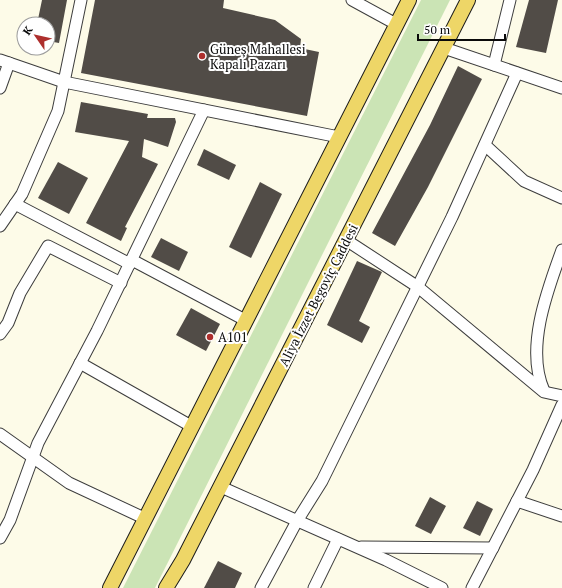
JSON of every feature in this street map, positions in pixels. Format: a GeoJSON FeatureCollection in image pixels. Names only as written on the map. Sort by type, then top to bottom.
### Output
{"type":"FeatureCollection","features":[{"type":"Feature","properties":{"kind":"main road"},"geometry":{"type":"LineString","coordinates":[[110,588],[144,518],[409,0]]}},
{"type":"Feature","properties":{"kind":"main road","name":"Aliya İzzet Begoviç Caddesi"},"geometry":{"type":"LineString","coordinates":[[166,588],[183,560],[221,487],[468,0]]}},
{"type":"Feature","properties":{"kind":"street"},"geometry":{"type":"LineString","coordinates":[[0,226],[22,194],[58,111],[81,0]]}},
{"type":"Feature","properties":{"kind":"street"},"geometry":{"type":"LineString","coordinates":[[352,0],[396,24]]}},
{"type":"Feature","properties":{"kind":"street"},"geometry":{"type":"LineString","coordinates":[[494,65],[510,0]]}},
{"type":"Feature","properties":{"kind":"street"},"geometry":{"type":"LineString","coordinates":[[444,48],[562,88]]}},
{"type":"Feature","properties":{"kind":"street"},"geometry":{"type":"LineString","coordinates":[[0,88],[4,62],[64,82],[339,137]]}},
{"type":"Feature","properties":{"kind":"street"},"geometry":{"type":"LineString","coordinates":[[262,588],[297,521],[322,481],[418,287],[517,73]]}},
{"type":"Feature","properties":{"kind":"street"},"geometry":{"type":"LineString","coordinates":[[0,538],[10,520],[38,443],[121,283],[204,110]]}},
{"type":"Feature","properties":{"kind":"street"},"geometry":{"type":"LineString","coordinates":[[484,145],[524,181],[562,198]]}},
{"type":"Feature","properties":{"kind":"street"},"geometry":{"type":"LineString","coordinates":[[15,204],[245,320]]}},
{"type":"Feature","properties":{"kind":"street"},"geometry":{"type":"LineString","coordinates":[[346,240],[418,287],[544,392],[562,396]]}},
{"type":"Feature","properties":{"kind":"street"},"geometry":{"type":"LineString","coordinates":[[0,334],[8,323],[20,293],[48,246],[121,283]]}},
{"type":"Feature","properties":{"kind":"street"},"geometry":{"type":"LineString","coordinates":[[544,392],[538,379],[537,333],[553,275],[562,250]]}},
{"type":"Feature","properties":{"kind":"street"},"geometry":{"type":"LineString","coordinates":[[80,363],[191,426]]}},
{"type":"Feature","properties":{"kind":"street"},"geometry":{"type":"LineString","coordinates":[[472,588],[517,501],[562,405]]}},
{"type":"Feature","properties":{"kind":"street"},"geometry":{"type":"LineString","coordinates":[[0,434],[69,483],[144,518]]}},
{"type":"Feature","properties":{"kind":"street"},"geometry":{"type":"LineString","coordinates":[[221,487],[356,547],[442,588]]}},
{"type":"Feature","properties":{"kind":"street"},"geometry":{"type":"LineString","coordinates":[[517,501],[562,516]]}},
{"type":"Feature","properties":{"kind":"street"},"geometry":{"type":"LineString","coordinates":[[314,588],[338,539]]}},
{"type":"Feature","properties":{"kind":"street"},"geometry":{"type":"LineString","coordinates":[[356,547],[493,548]]}},
{"type":"Feature","properties":{"kind":"green space"},"geometry":{"type":"Polygon","coordinates":[[[421,0],[450,0],[155,588],[123,588],[421,0]]]}},
{"type":"Feature","properties":{"kind":"building"},"geometry":{"type":"Polygon","coordinates":[[[42,0],[67,0],[59,43],[56,42],[56,16],[39,16],[42,0]]]}},
{"type":"Feature","properties":{"kind":"building","name":"Güneş Mahallesi Kapalı Pazarı"},"geometry":{"type":"Polygon","coordinates":[[[95,0],[224,0],[223,8],[275,20],[301,39],[300,48],[319,52],[307,116],[81,73],[95,0]]]}},
{"type":"Feature","properties":{"kind":"building"},"geometry":{"type":"Polygon","coordinates":[[[529,0],[558,0],[546,53],[516,47],[529,0]]]}},
{"type":"Feature","properties":{"kind":"building"},"geometry":{"type":"Polygon","coordinates":[[[458,66],[482,79],[428,187],[395,246],[372,233],[430,125],[458,66]]]}},
{"type":"Feature","properties":{"kind":"building"},"geometry":{"type":"Polygon","coordinates":[[[81,102],[148,114],[147,118],[175,118],[176,122],[168,147],[144,139],[142,157],[158,164],[125,227],[127,228],[121,241],[86,223],[129,141],[75,132],[81,102]]]}},
{"type":"Feature","properties":{"kind":"building"},"geometry":{"type":"Polygon","coordinates":[[[204,149],[236,165],[229,180],[197,165],[204,149]]]}},
{"type":"Feature","properties":{"kind":"building"},"geometry":{"type":"Polygon","coordinates":[[[58,162],[88,178],[69,214],[38,198],[58,162]]]}},
{"type":"Feature","properties":{"kind":"building"},"geometry":{"type":"Polygon","coordinates":[[[260,182],[282,194],[251,258],[229,247],[260,182]]]}},
{"type":"Feature","properties":{"kind":"building"},"geometry":{"type":"Polygon","coordinates":[[[161,238],[188,252],[179,271],[151,257],[161,238]]]}},
{"type":"Feature","properties":{"kind":"building"},"geometry":{"type":"Polygon","coordinates":[[[357,261],[382,272],[359,321],[370,327],[362,343],[327,325],[357,261]]]}},
{"type":"Feature","properties":{"kind":"building"},"geometry":{"type":"Polygon","coordinates":[[[191,308],[220,324],[206,351],[176,335],[191,308]]]}},
{"type":"Feature","properties":{"kind":"building"},"geometry":{"type":"Polygon","coordinates":[[[430,497],[446,506],[431,534],[415,526],[430,497]]]}},
{"type":"Feature","properties":{"kind":"building"},"geometry":{"type":"Polygon","coordinates":[[[477,501],[493,509],[480,536],[463,528],[477,501]]]}},
{"type":"Feature","properties":{"kind":"building"},"geometry":{"type":"Polygon","coordinates":[[[218,561],[242,573],[235,588],[204,588],[218,561]]]}},
{"type":"Feature","properties":{"kind":"place","name":"Güneş Mahallesi Kapalı Pazarı"},"geometry":{"type":"Point","coordinates":[202,56]}},
{"type":"Feature","properties":{"kind":"place","name":"A101"},"geometry":{"type":"Point","coordinates":[210,337]}}]}
